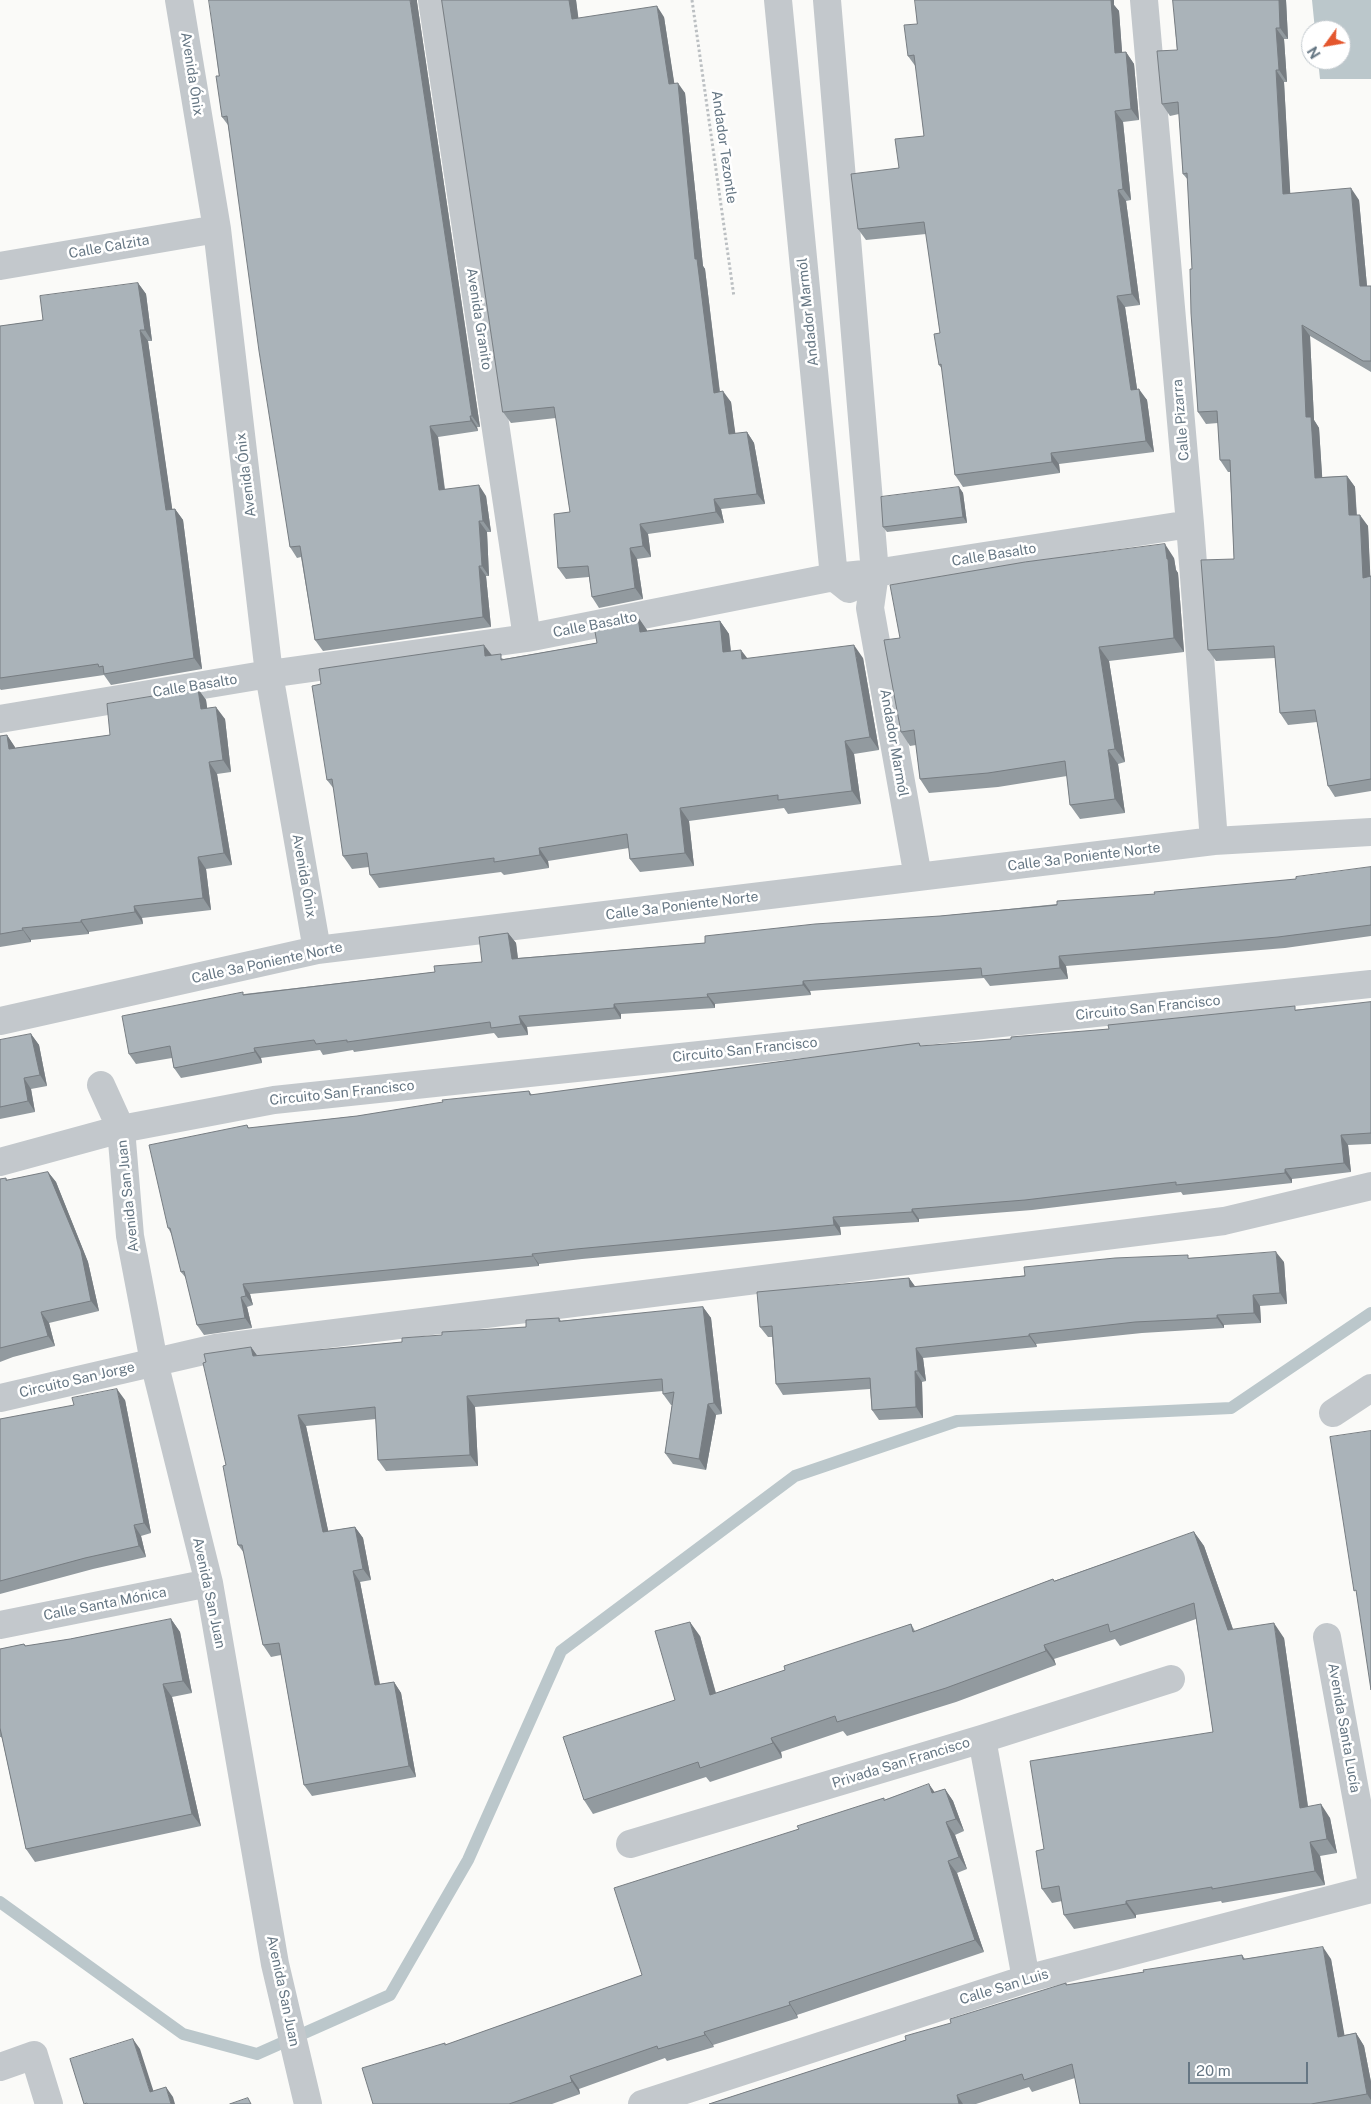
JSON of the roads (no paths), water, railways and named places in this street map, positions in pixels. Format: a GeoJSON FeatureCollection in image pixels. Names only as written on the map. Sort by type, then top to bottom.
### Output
{"type":"FeatureCollection","features":[{"type":"Feature","properties":{"kind":"street","name":"Avenida Ónix"},"geometry":{"type":"LineString","coordinates":[[179,0],[217,229],[269,674],[317,950]]}},
{"type":"Feature","properties":{"kind":"street","name":"Avenida Granito"},"geometry":{"type":"LineString","coordinates":[[432,0],[527,638]]}},
{"type":"Feature","properties":{"kind":"street","name":"Andador Marmól"},"geometry":{"type":"LineString","coordinates":[[778,0],[834,577]]}},
{"type":"Feature","properties":{"kind":"street","name":"Andador Marmól"},"geometry":{"type":"LineString","coordinates":[[827,0],[875,573],[870,608],[918,877]]}},
{"type":"Feature","properties":{"kind":"street","name":"Calle Pizarra"},"geometry":{"type":"LineString","coordinates":[[1144,0],[1190,524],[1214,841]]}},
{"type":"Feature","properties":{"kind":"street","name":"Calle Calzita"},"geometry":{"type":"LineString","coordinates":[[0,266],[217,229]]}},
{"type":"Feature","properties":{"kind":"street","name":"Calle Basalto"},"geometry":{"type":"LineString","coordinates":[[0,719],[269,674],[527,638],[834,577],[875,573],[1190,524]]}},
{"type":"Feature","properties":{"kind":"street"},"geometry":{"type":"LineString","coordinates":[[834,577],[870,608]]}},
{"type":"Feature","properties":{"kind":"street","name":"Calle 3a Poniente Norte"},"geometry":{"type":"LineString","coordinates":[[0,1021],[317,950],[1214,841],[1371,832]]}},
{"type":"Feature","properties":{"kind":"street","name":"Circuito San Francisco"},"geometry":{"type":"LineString","coordinates":[[121,1129],[274,1100],[1371,984]]}},
{"type":"Feature","properties":{"kind":"street","name":"Avenida San Juan"},"geometry":{"type":"LineString","coordinates":[[101,1085],[121,1129],[130,1236],[154,1362],[210,1583],[276,1964],[307,2101]]}},
{"type":"Feature","properties":{"kind":"street"},"geometry":{"type":"LineString","coordinates":[[0,1162],[121,1129]]}},
{"type":"Feature","properties":{"kind":"street"},"geometry":{"type":"LineString","coordinates":[[154,1362],[216,1348],[1224,1221],[1371,1186]]}},
{"type":"Feature","properties":{"kind":"street","name":"Circuito San Jorge"},"geometry":{"type":"LineString","coordinates":[[0,1398],[154,1362]]}},
{"type":"Feature","properties":{"kind":"street"},"geometry":{"type":"LineString","coordinates":[[1333,1413],[1371,1388]]}},
{"type":"Feature","properties":{"kind":"street","name":"Calle Santa Mónica"},"geometry":{"type":"LineString","coordinates":[[0,1625],[210,1583]]}},
{"type":"Feature","properties":{"kind":"street","name":"Avenida Santa Lucía"},"geometry":{"type":"LineString","coordinates":[[1327,1637],[1371,1878]]}},
{"type":"Feature","properties":{"kind":"street","name":"Privada San Francisco"},"geometry":{"type":"LineString","coordinates":[[630,1844],[982,1739],[1172,1679]]}},
{"type":"Feature","properties":{"kind":"street"},"geometry":{"type":"LineString","coordinates":[[982,1739],[1026,1979]]}},
{"type":"Feature","properties":{"kind":"street","name":"Calle San Luis"},"geometry":{"type":"LineString","coordinates":[[642,2104],[1026,1979],[1371,1889]]}},
{"type":"Feature","properties":{"kind":"street"},"geometry":{"type":"LineString","coordinates":[[0,2067],[34,2055],[49,2104]]}},
{"type":"Feature","properties":{"kind":"waterway"},"geometry":{"type":"LineString","coordinates":[[0,1902],[183,2034],[257,2054],[390,1995],[468,1860],[561,1651],[795,1476],[957,1421],[1231,1408],[1371,1313]]}}]}
